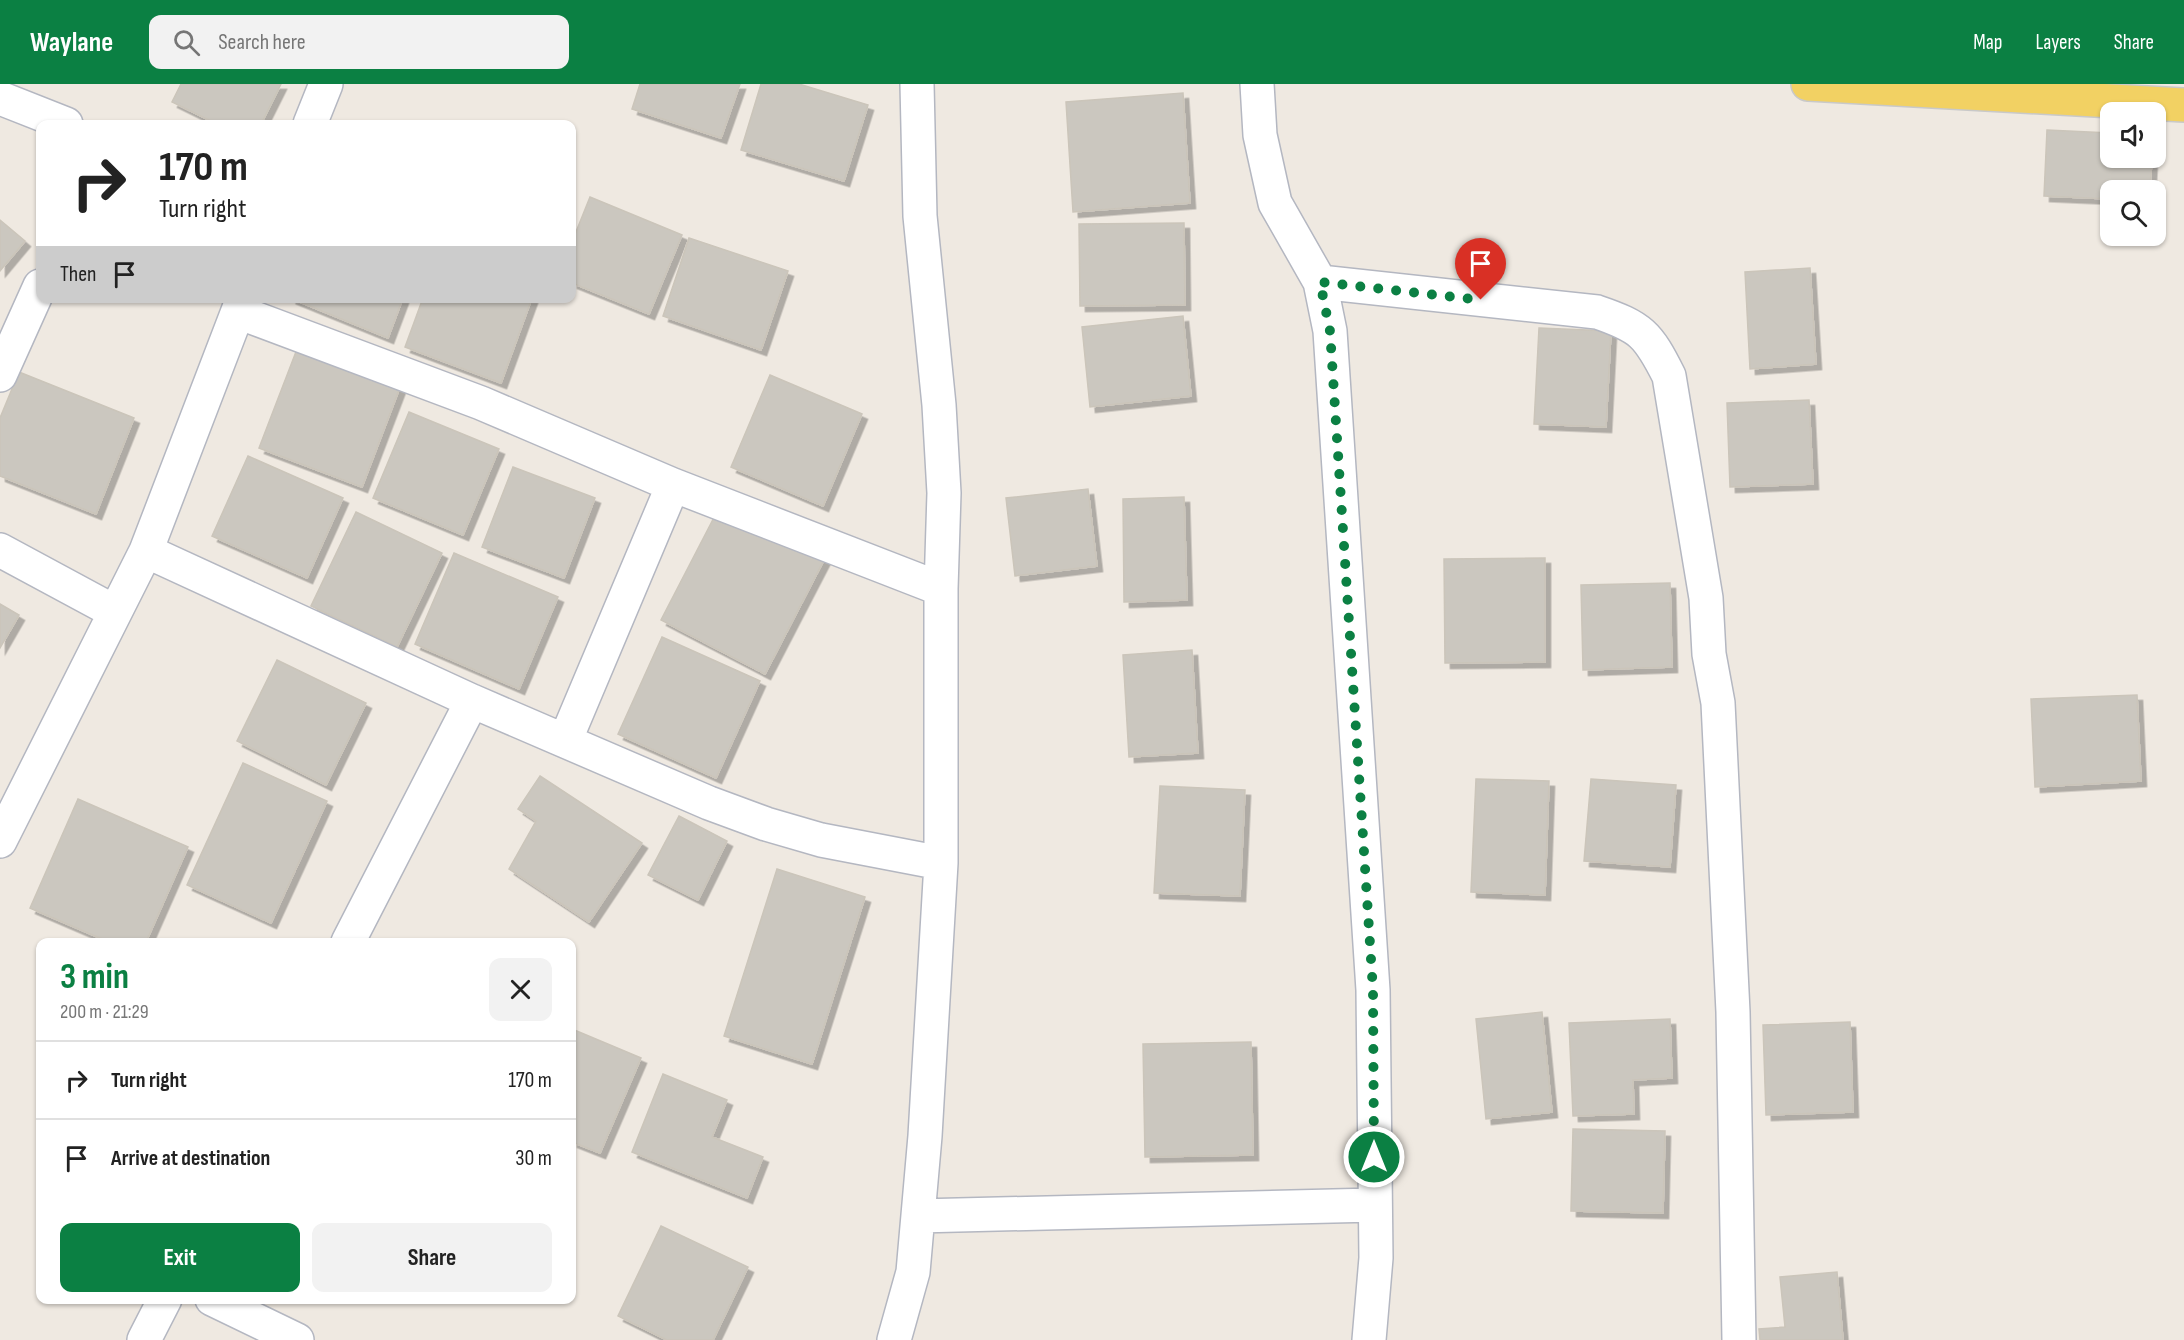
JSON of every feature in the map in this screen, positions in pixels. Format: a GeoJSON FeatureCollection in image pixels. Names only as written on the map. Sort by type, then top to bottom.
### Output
{"type":"FeatureCollection","features":[{"type":"Feature","properties":{"kind":"main road"},"geometry":{"type":"LineString","coordinates":[[1808,84],[2184,105]]}},
{"type":"Feature","properties":{"kind":"street"},"geometry":{"type":"LineString","coordinates":[[312,120],[326,84]]}},
{"type":"Feature","properties":{"kind":"street"},"geometry":{"type":"LineString","coordinates":[[894,1340],[914,1272],[941,863],[941,589],[944,493],[939,405],[920,216],[917,84]]}},
{"type":"Feature","properties":{"kind":"street"},"geometry":{"type":"LineString","coordinates":[[1257,84],[1260,135],[1275,203],[1320,282],[1330,331],[1371,967],[1376,1258],[1370,1340]]}},
{"type":"Feature","properties":{"kind":"street"},"geometry":{"type":"LineString","coordinates":[[0,98],[56,120]]}},
{"type":"Feature","properties":{"kind":"street"},"geometry":{"type":"LineString","coordinates":[[1320,282],[1597,312],[1631,324],[1654,345],[1669,376],[1706,598],[1709,654],[1718,703],[1733,1012],[1739,1340]]}},
{"type":"Feature","properties":{"kind":"street"},"geometry":{"type":"LineString","coordinates":[[0,375],[36,295]]}},
{"type":"Feature","properties":{"kind":"street"},"geometry":{"type":"LineString","coordinates":[[0,841],[146,551],[240,305],[673,485],[941,589]]}},
{"type":"Feature","properties":{"kind":"street"},"geometry":{"type":"LineString","coordinates":[[565,741],[673,485]]}},
{"type":"Feature","properties":{"kind":"street"},"geometry":{"type":"LineString","coordinates":[[0,550],[115,612]]}},
{"type":"Feature","properties":{"kind":"street"},"geometry":{"type":"LineString","coordinates":[[146,551],[472,701],[765,824],[822,840],[941,863]]}},
{"type":"Feature","properties":{"kind":"street"},"geometry":{"type":"LineString","coordinates":[[350,938],[472,701]]}},
{"type":"Feature","properties":{"kind":"street"},"geometry":{"type":"LineString","coordinates":[[918,1216],[1375,1205]]}},
{"type":"Feature","properties":{"kind":"street"},"geometry":{"type":"LineString","coordinates":[[144,1340],[162,1304]]}},
{"type":"Feature","properties":{"kind":"street"},"geometry":{"type":"LineString","coordinates":[[222,1304],[297,1340]]}},
{"type":"Feature","properties":{"kind":"building"},"geometry":{"type":"Polygon","coordinates":[[[181,84],[281,84],[263,120],[209,120],[172,102],[181,84]]]}},
{"type":"Feature","properties":{"kind":"building"},"geometry":{"type":"Polygon","coordinates":[[[640,84],[740,84],[721,138],[632,109],[640,84]]]}},
{"type":"Feature","properties":{"kind":"building"},"geometry":{"type":"Polygon","coordinates":[[[761,84],[799,84],[868,105],[844,181],[741,150],[761,84]]]}},
{"type":"Feature","properties":{"kind":"building"},"geometry":{"type":"Polygon","coordinates":[[[1183,93],[1190,203],[1073,212],[1066,102],[1183,93]]]}},
{"type":"Feature","properties":{"kind":"building"},"geometry":{"type":"Polygon","coordinates":[[[2047,130],[2100,133],[2100,168],[2151,168],[2151,180],[2100,180],[2100,199],[2044,196],[2047,130]]]}},
{"type":"Feature","properties":{"kind":"building"},"geometry":{"type":"Polygon","coordinates":[[[590,197],[682,235],[649,314],[576,285],[576,232],[590,197]]]}},
{"type":"Feature","properties":{"kind":"building"},"geometry":{"type":"Polygon","coordinates":[[[0,220],[25,241],[0,271],[0,220]]]}},
{"type":"Feature","properties":{"kind":"building"},"geometry":{"type":"Polygon","coordinates":[[[1184,223],[1185,305],[1080,306],[1079,224],[1184,223]]]}},
{"type":"Feature","properties":{"kind":"building"},"geometry":{"type":"Polygon","coordinates":[[[689,238],[788,271],[761,350],[663,316],[689,238]]]}},
{"type":"Feature","properties":{"kind":"building"},"geometry":{"type":"Polygon","coordinates":[[[1810,268],[1816,364],[1750,369],[1745,272],[1810,268]]]}},
{"type":"Feature","properties":{"kind":"building"},"geometry":{"type":"Polygon","coordinates":[[[302,303],[401,303],[388,338],[302,303]]]}},
{"type":"Feature","properties":{"kind":"building"},"geometry":{"type":"Polygon","coordinates":[[[421,303],[530,303],[501,383],[405,347],[421,303]]]}},
{"type":"Feature","properties":{"kind":"building"},"geometry":{"type":"Polygon","coordinates":[[[1183,316],[1191,396],[1090,407],[1082,327],[1183,316]]]}},
{"type":"Feature","properties":{"kind":"building"},"geometry":{"type":"Polygon","coordinates":[[[1539,328],[1611,331],[1606,427],[1534,424],[1539,328]]]}},
{"type":"Feature","properties":{"kind":"building"},"geometry":{"type":"Polygon","coordinates":[[[299,344],[402,382],[362,487],[259,448],[299,344]]]}},
{"type":"Feature","properties":{"kind":"building"},"geometry":{"type":"Polygon","coordinates":[[[19,372],[134,418],[96,514],[0,476],[0,418],[19,372]]]}},
{"type":"Feature","properties":{"kind":"building"},"geometry":{"type":"Polygon","coordinates":[[[770,375],[862,414],[823,506],[731,467],[770,375]]]}},
{"type":"Feature","properties":{"kind":"building"},"geometry":{"type":"Polygon","coordinates":[[[1809,400],[1813,484],[1730,487],[1727,403],[1809,400]]]}},
{"type":"Feature","properties":{"kind":"building"},"geometry":{"type":"Polygon","coordinates":[[[409,412],[499,449],[463,535],[373,498],[409,412]]]}},
{"type":"Feature","properties":{"kind":"building"},"geometry":{"type":"Polygon","coordinates":[[[248,456],[343,498],[307,578],[212,536],[248,456]]]}},
{"type":"Feature","properties":{"kind":"building"},"geometry":{"type":"Polygon","coordinates":[[[513,467],[595,498],[564,578],[482,547],[513,467]]]}},
{"type":"Feature","properties":{"kind":"building"},"geometry":{"type":"Polygon","coordinates":[[[1088,489],[1097,566],[1015,576],[1006,498],[1088,489]]]}},
{"type":"Feature","properties":{"kind":"building"},"geometry":{"type":"Polygon","coordinates":[[[1184,497],[1187,600],[1124,602],[1123,499],[1184,497]]]}},
{"type":"Feature","properties":{"kind":"building"},"geometry":{"type":"Polygon","coordinates":[[[721,504],[825,558],[765,674],[661,620],[721,504]]]}},
{"type":"Feature","properties":{"kind":"building"},"geometry":{"type":"Polygon","coordinates":[[[356,512],[442,553],[397,647],[311,606],[356,512]]]}},
{"type":"Feature","properties":{"kind":"building"},"geometry":{"type":"Polygon","coordinates":[[[454,553],[558,597],[519,689],[415,644],[454,553]]]}},
{"type":"Feature","properties":{"kind":"building"},"geometry":{"type":"Polygon","coordinates":[[[1545,558],[1545,662],[1445,663],[1444,559],[1545,558]]]}},
{"type":"Feature","properties":{"kind":"building"},"geometry":{"type":"Polygon","coordinates":[[[1670,583],[1672,667],[1583,670],[1581,585],[1670,583]]]}},
{"type":"Feature","properties":{"kind":"building"},"geometry":{"type":"Polygon","coordinates":[[[0,604],[19,615],[0,648],[0,604]]]}},
{"type":"Feature","properties":{"kind":"building"},"geometry":{"type":"Polygon","coordinates":[[[662,637],[760,681],[716,778],[618,734],[662,637]]]}},
{"type":"Feature","properties":{"kind":"building"},"geometry":{"type":"Polygon","coordinates":[[[1192,650],[1198,753],[1129,757],[1123,655],[1192,650]]]}},
{"type":"Feature","properties":{"kind":"building"},"geometry":{"type":"Polygon","coordinates":[[[277,660],[366,703],[326,785],[237,741],[277,660]]]}},
{"type":"Feature","properties":{"kind":"building"},"geometry":{"type":"Polygon","coordinates":[[[2137,695],[2141,781],[2035,787],[2031,699],[2137,695]]]}},
{"type":"Feature","properties":{"kind":"building"},"geometry":{"type":"Polygon","coordinates":[[[243,763],[327,801],[271,923],[187,885],[243,763]]]}},
{"type":"Feature","properties":{"kind":"building"},"geometry":{"type":"Polygon","coordinates":[[[540,776],[642,843],[589,922],[509,869],[536,821],[518,809],[540,776]]]}},
{"type":"Feature","properties":{"kind":"building"},"geometry":{"type":"Polygon","coordinates":[[[1476,779],[1549,781],[1545,895],[1471,892],[1476,779]]]}},
{"type":"Feature","properties":{"kind":"building"},"geometry":{"type":"Polygon","coordinates":[[[1591,779],[1676,785],[1670,867],[1584,861],[1591,779]]]}},
{"type":"Feature","properties":{"kind":"building"},"geometry":{"type":"Polygon","coordinates":[[[1160,786],[1245,790],[1240,896],[1154,893],[1160,786]]]}},
{"type":"Feature","properties":{"kind":"building"},"geometry":{"type":"Polygon","coordinates":[[[78,799],[188,847],[148,938],[100,938],[30,908],[78,799]]]}},
{"type":"Feature","properties":{"kind":"building"},"geometry":{"type":"Polygon","coordinates":[[[679,816],[727,841],[698,900],[648,875],[679,816]]]}},
{"type":"Feature","properties":{"kind":"building"},"geometry":{"type":"Polygon","coordinates":[[[777,869],[865,897],[812,1064],[724,1036],[777,869]]]}},
{"type":"Feature","properties":{"kind":"building"},"geometry":{"type":"Polygon","coordinates":[[[1542,1012],[1552,1112],[1486,1119],[1476,1019],[1542,1012]]]}},
{"type":"Feature","properties":{"kind":"building"},"geometry":{"type":"Polygon","coordinates":[[[1670,1019],[1672,1078],[1633,1080],[1634,1114],[1573,1116],[1569,1023],[1670,1019]]]}},
{"type":"Feature","properties":{"kind":"building"},"geometry":{"type":"Polygon","coordinates":[[[1850,1022],[1853,1112],[1766,1115],[1763,1025],[1850,1022]]]}},
{"type":"Feature","properties":{"kind":"building"},"geometry":{"type":"Polygon","coordinates":[[[576,1031],[641,1058],[600,1153],[576,1144],[576,1031]]]}},
{"type":"Feature","properties":{"kind":"building"},"geometry":{"type":"Polygon","coordinates":[[[1251,1042],[1253,1155],[1145,1157],[1143,1044],[1251,1042]]]}},
{"type":"Feature","properties":{"kind":"building"},"geometry":{"type":"Polygon","coordinates":[[[663,1074],[727,1100],[712,1137],[763,1157],[747,1198],[632,1152],[663,1074]]]}},
{"type":"Feature","properties":{"kind":"building"},"geometry":{"type":"Polygon","coordinates":[[[1573,1129],[1665,1131],[1663,1213],[1571,1211],[1573,1129]]]}},
{"type":"Feature","properties":{"kind":"building"},"geometry":{"type":"Polygon","coordinates":[[[661,1226],[748,1267],[713,1340],[667,1340],[618,1316],[661,1226]]]}},
{"type":"Feature","properties":{"kind":"building"},"geometry":{"type":"Polygon","coordinates":[[[1837,1272],[1843,1340],[1760,1340],[1759,1329],[1785,1327],[1780,1277],[1837,1272]]]}},
{"type":"Feature","properties":{"kind":"route"},"geometry":{"type":"LineString","coordinates":[[1374,1157],[1373,990],[1330,331],[1320,282],[1481,300]]}}]}
